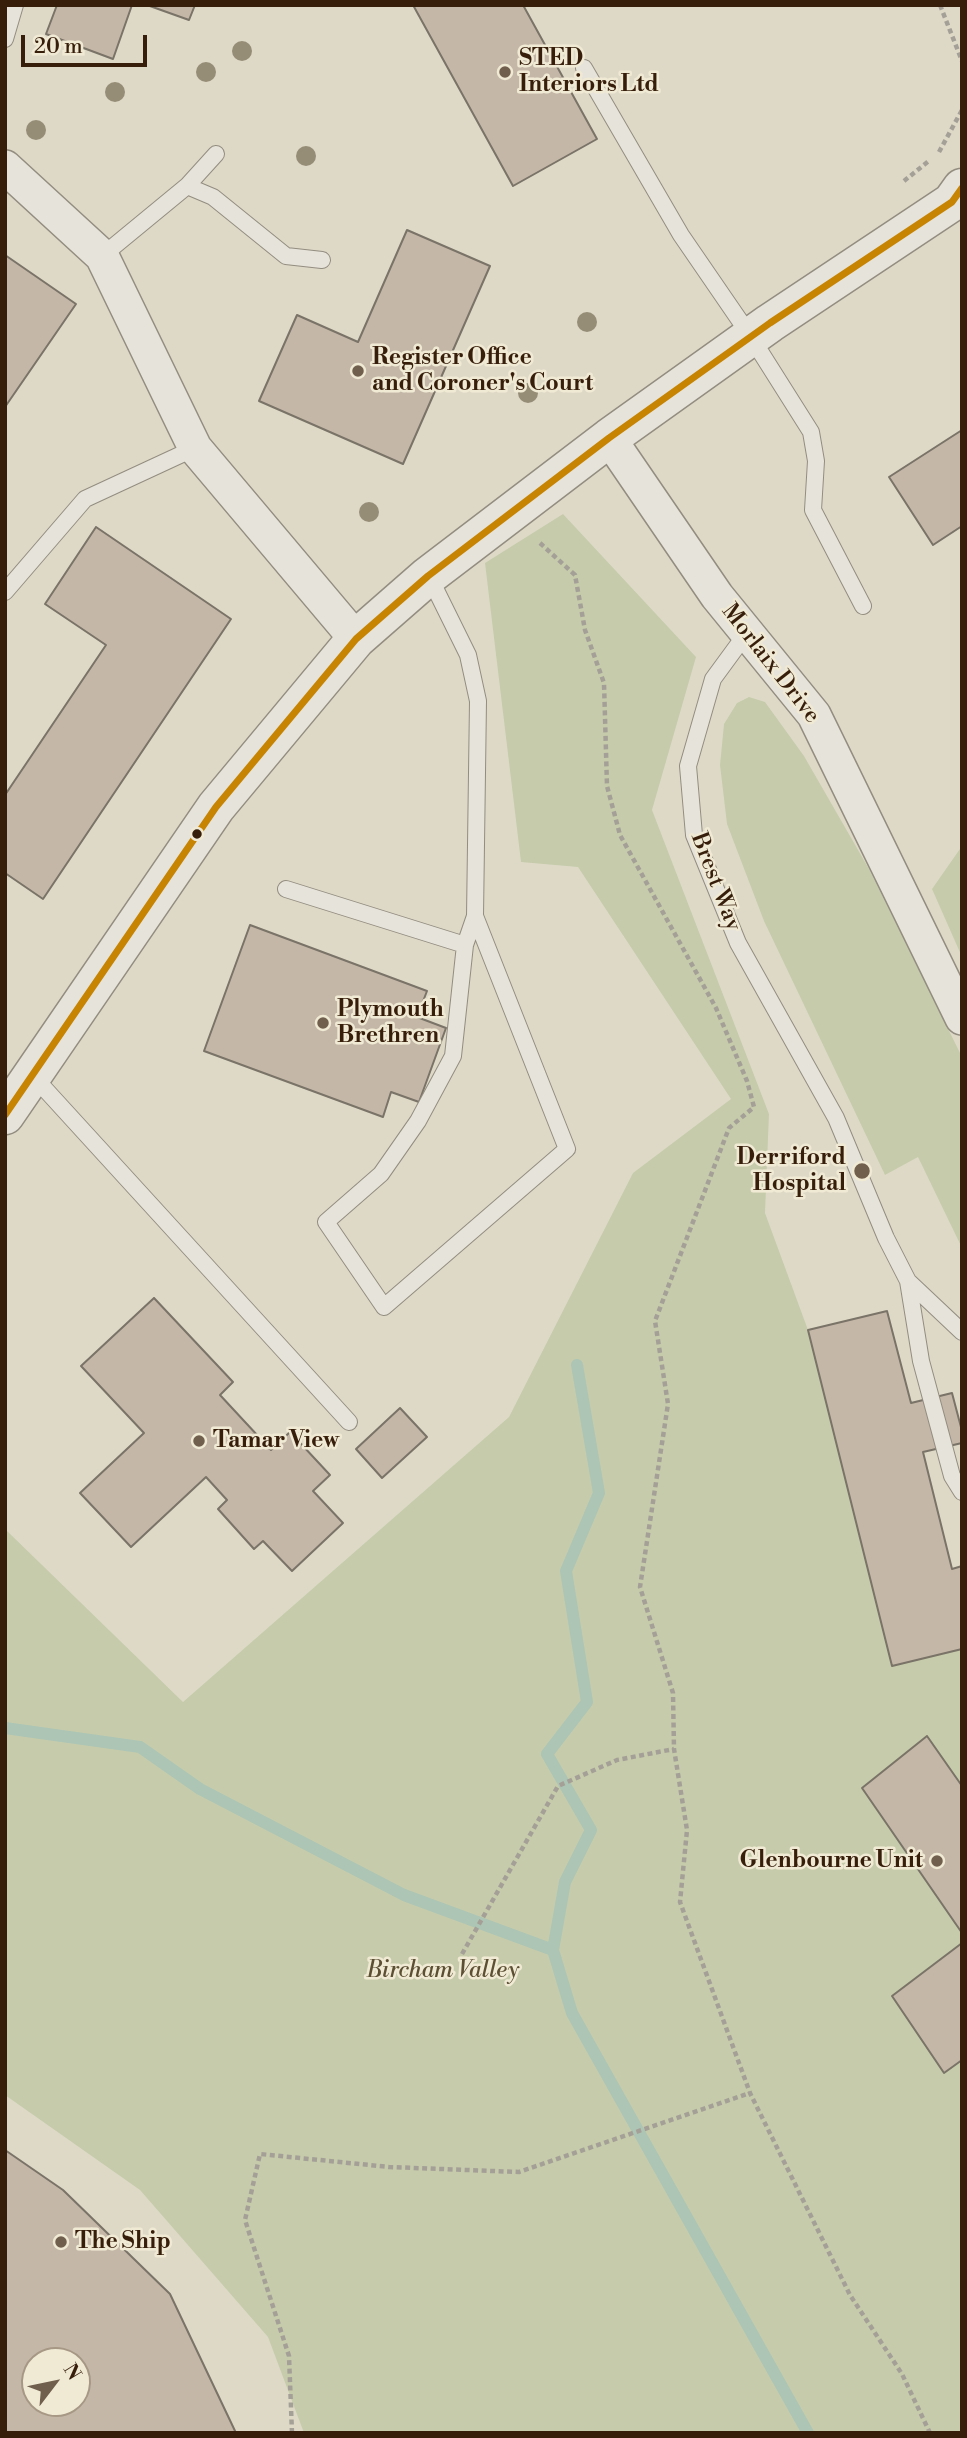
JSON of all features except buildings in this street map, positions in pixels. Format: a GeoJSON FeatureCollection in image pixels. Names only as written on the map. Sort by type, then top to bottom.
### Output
{"type":"FeatureCollection","features":[{"type":"Feature","properties":{"kind":"street"},"geometry":{"type":"LineString","coordinates":[[8,173],[102,256],[195,448],[356,639]]}},
{"type":"Feature","properties":{"kind":"street"},"geometry":{"type":"LineString","coordinates":[[5,1115],[34,1077],[216,807],[356,639],[428,576],[608,438],[751,337],[959,197]]}},
{"type":"Feature","properties":{"kind":"street","name":"Morlaix Drive"},"geometry":{"type":"LineString","coordinates":[[608,438],[717,596],[814,715],[958,1003]]}},
{"type":"Feature","properties":{"kind":"lane"},"geometry":{"type":"LineString","coordinates":[[5,39],[15,5]]}},
{"type":"Feature","properties":{"kind":"lane"},"geometry":{"type":"LineString","coordinates":[[584,68],[681,235],[751,337],[811,432],[816,461],[813,510],[863,606]]}},
{"type":"Feature","properties":{"kind":"lane"},"geometry":{"type":"LineString","coordinates":[[102,256],[187,186],[216,154]]}},
{"type":"Feature","properties":{"kind":"lane"},"geometry":{"type":"LineString","coordinates":[[187,186],[213,197],[286,256],[322,261]]}},
{"type":"Feature","properties":{"kind":"lane"},"geometry":{"type":"LineString","coordinates":[[5,592],[85,499],[195,448]]}},
{"type":"Feature","properties":{"kind":"lane"},"geometry":{"type":"LineString","coordinates":[[428,576],[468,654],[478,701],[475,916],[465,945],[453,1056],[418,1121],[381,1174],[326,1222],[384,1307],[567,1149],[475,916]]}},
{"type":"Feature","properties":{"kind":"lane","name":"Brest Way"},"geometry":{"type":"LineString","coordinates":[[746,634],[713,679],[688,766],[694,835],[738,943],[836,1118],[886,1238],[908,1281]]}},
{"type":"Feature","properties":{"kind":"lane"},"geometry":{"type":"LineString","coordinates":[[286,889],[465,945]]}},
{"type":"Feature","properties":{"kind":"lane"},"geometry":{"type":"LineString","coordinates":[[34,1077],[349,1422]]}},
{"type":"Feature","properties":{"kind":"lane"},"geometry":{"type":"LineString","coordinates":[[908,1281],[962,1332]]}},
{"type":"Feature","properties":{"kind":"lane"},"geometry":{"type":"LineString","coordinates":[[908,1281],[921,1361],[952,1476],[962,1492]]}},
{"type":"Feature","properties":{"kind":"path"},"geometry":{"type":"LineString","coordinates":[[940,5],[962,61]]}},
{"type":"Feature","properties":{"kind":"path"},"geometry":{"type":"LineString","coordinates":[[500,520],[513,541],[537,540],[575,575],[585,630],[604,683],[607,786],[620,835],[716,1008],[747,1081],[754,1107],[729,1128],[656,1321],[668,1404],[640,1587],[673,1693],[674,1749],[687,1830],[680,1902],[750,2093],[850,2295],[902,2374],[930,2433]]}},
{"type":"Feature","properties":{"kind":"path"},"geometry":{"type":"LineString","coordinates":[[462,1954],[558,1786],[617,1760],[674,1749]]}},
{"type":"Feature","properties":{"kind":"path"},"geometry":{"type":"LineString","coordinates":[[292,2433],[289,2356],[245,2220],[260,2154],[389,2167],[519,2172],[655,2128],[750,2093]]}},
{"type":"Feature","properties":{"kind":"green space","name":"Bircham Valley"},"geometry":{"type":"Polygon","coordinates":[[[563,514],[696,657],[652,810],[769,1114],[765,1213],[808,1330],[892,1665],[962,1649],[962,1786],[927,1737],[862,1789],[962,1933],[962,1943],[892,1996],[944,2072],[962,2060],[962,2433],[304,2433],[268,2337],[140,2190],[5,2095],[5,1529],[183,1702],[509,1417],[633,1173],[731,1099],[578,867],[521,862],[485,563],[563,514]]]}},
{"type":"Feature","properties":{"kind":"green space"},"geometry":{"type":"Polygon","coordinates":[[[749,697],[765,702],[804,756],[869,869],[962,1057],[962,1248],[918,1157],[885,1175],[764,921],[727,824],[720,765],[724,724],[737,703],[749,697]]]}},
{"type":"Feature","properties":{"kind":"green space"},"geometry":{"type":"Polygon","coordinates":[[[962,846],[962,957],[932,889],[962,846]]]}},
{"type":"Feature","properties":{"kind":"waterway"},"geometry":{"type":"LineString","coordinates":[[577,1365],[599,1493],[566,1571],[587,1702],[547,1754],[591,1830],[565,1882],[553,1950],[572,2013],[808,2433]]}},
{"type":"Feature","properties":{"kind":"waterway"},"geometry":{"type":"LineString","coordinates":[[5,1728],[140,1747],[200,1789],[404,1895],[553,1950]]}},
{"type":"Feature","properties":{"kind":"transit line"},"geometry":{"type":"LineString","coordinates":[[5,1115],[216,807],[356,639],[428,576],[609,438],[770,323],[952,202],[962,188]]}},
{"type":"Feature","properties":{"kind":"place","name":"STED Interiors Ltd"},"geometry":{"type":"Point","coordinates":[505,72]}},
{"type":"Feature","properties":{"kind":"place","name":"Register Office and Coroner's Court"},"geometry":{"type":"Point","coordinates":[358,371]}},
{"type":"Feature","properties":{"kind":"place","name":"Plymouth Brethren"},"geometry":{"type":"Point","coordinates":[323,1023]}},
{"type":"Feature","properties":{"kind":"place","name":"Derriford Hospital"},"geometry":{"type":"Point","coordinates":[862,1171]}},
{"type":"Feature","properties":{"kind":"place","name":"Tamar View"},"geometry":{"type":"Point","coordinates":[199,1441]}},
{"type":"Feature","properties":{"kind":"place","name":"Glenbourne Unit"},"geometry":{"type":"Point","coordinates":[937,1861]}},
{"type":"Feature","properties":{"kind":"place","name":"The Ship"},"geometry":{"type":"Point","coordinates":[61,2242]}}]}
